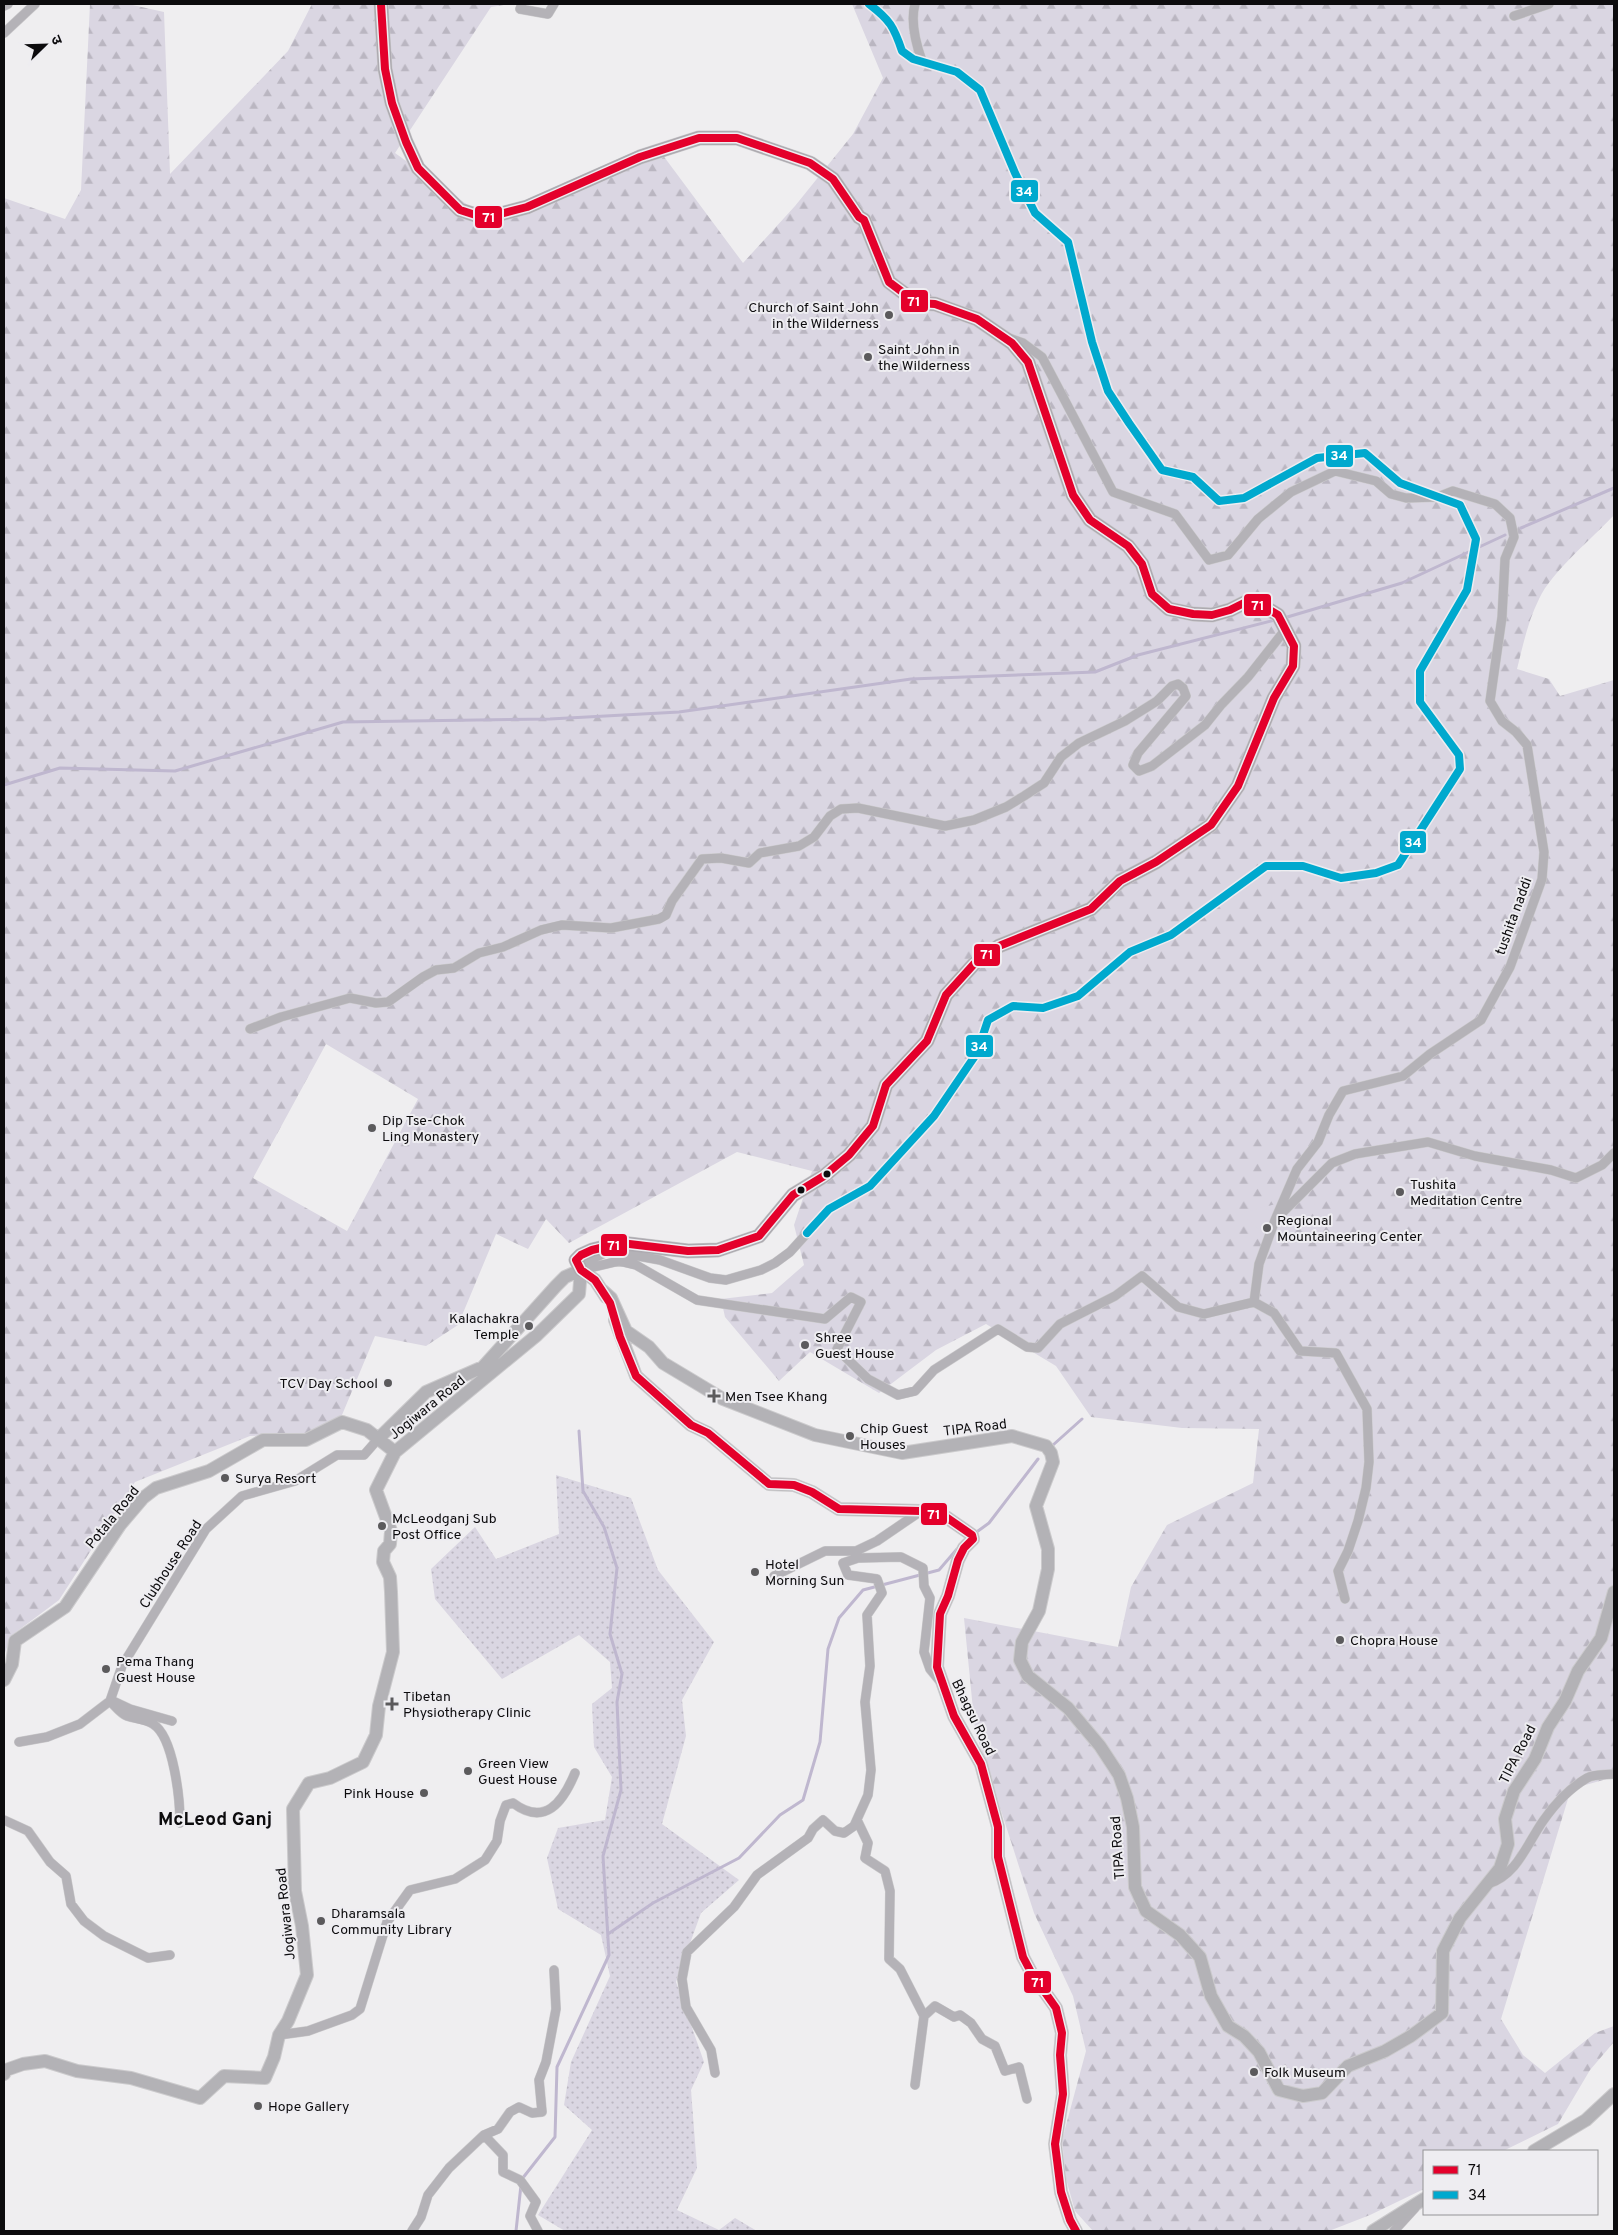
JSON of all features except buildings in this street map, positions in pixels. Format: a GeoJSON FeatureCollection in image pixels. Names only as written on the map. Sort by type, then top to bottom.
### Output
{"type":"FeatureCollection","features":[{"type":"Feature","properties":{"kind":"main road"},"geometry":{"type":"LineString","coordinates":[[381,4],[385,69],[392,104],[406,142],[418,168],[460,210],[485,218],[527,206],[640,157],[699,138],[737,138],[810,163],[833,178],[859,217],[864,220],[889,282],[917,303],[935,304],[977,319],[1012,343],[1028,362],[1073,494],[1090,520],[1128,546],[1142,564],[1152,594],[1169,609],[1193,614],[1212,615],[1230,610],[1246,602],[1263,606],[1282,623],[1294,646],[1293,666],[1274,698],[1238,786],[1211,826],[1156,862],[1120,881],[1090,910],[998,946],[974,964],[946,995],[927,1041],[886,1085],[873,1126],[849,1155],[824,1176],[793,1196],[759,1236],[718,1250],[688,1251],[621,1243],[581,1255],[576,1260],[581,1270]]}},
{"type":"Feature","properties":{"kind":"street"},"geometry":{"type":"LineString","coordinates":[[4,6],[8,4]]}},
{"type":"Feature","properties":{"kind":"street"},"geometry":{"type":"LineString","coordinates":[[4,33],[35,4]]}},
{"type":"Feature","properties":{"kind":"street"},"geometry":{"type":"LineString","coordinates":[[522,4],[520,9],[548,14],[554,4]]}},
{"type":"Feature","properties":{"kind":"street"},"geometry":{"type":"LineString","coordinates":[[581,1270],[581,1264],[594,1256],[622,1253],[660,1260],[710,1278],[726,1280],[760,1270],[775,1263],[790,1252],[830,1209],[870,1186],[934,1116],[977,1053],[988,1020],[1014,1006],[1043,1008],[1078,996],[1130,952],[1171,935],[1266,866],[1303,866],[1341,878],[1376,873],[1398,865],[1460,769],[1459,755],[1420,702],[1420,671],[1467,590],[1476,539],[1460,505],[1400,483],[1365,453],[1317,458],[1244,498],[1219,501],[1193,477],[1162,470],[1128,423],[1108,391],[1092,342],[1068,242],[1035,213],[1015,173],[980,90],[957,72],[922,61],[902,51],[895,29],[886,17],[870,4]]}},
{"type":"Feature","properties":{"kind":"street"},"geometry":{"type":"LineString","coordinates":[[915,4],[913,10],[916,45],[922,61]]}},
{"type":"Feature","properties":{"kind":"street"},"geometry":{"type":"LineString","coordinates":[[1514,16],[1549,4]]}},
{"type":"Feature","properties":{"kind":"street","name":"tushita naddi"},"geometry":{"type":"LineString","coordinates":[[999,335],[1024,343],[1042,357],[1113,492],[1175,514],[1209,560],[1228,555],[1258,519],[1291,492],[1335,471],[1376,481],[1391,494],[1406,498],[1438,497],[1453,491],[1476,496],[1495,504],[1510,518],[1514,537],[1505,559],[1502,618],[1490,701],[1502,721],[1516,732],[1527,745],[1544,852],[1542,879],[1510,967],[1481,1020],[1430,1054],[1403,1076],[1343,1091],[1329,1115],[1318,1142],[1297,1169],[1275,1220],[1259,1264],[1254,1302]]}},
{"type":"Feature","properties":{"kind":"street"},"geometry":{"type":"LineString","coordinates":[[250,1029],[281,1017],[350,998],[376,1003],[388,1002],[436,970],[454,968],[478,953],[503,947],[541,930],[562,925],[611,928],[659,919],[666,915],[672,901],[702,860],[721,858],[749,863],[760,853],[799,846],[814,837],[830,816],[841,809],[858,808],[945,826],[974,820],[1006,806],[1044,783],[1061,757],[1079,742],[1125,721],[1157,701],[1172,686],[1178,684],[1183,688],[1186,696],[1138,753],[1134,765],[1138,770],[1152,766],[1205,725],[1221,705],[1248,678],[1282,623]]}},
{"type":"Feature","properties":{"kind":"street"},"geometry":{"type":"LineString","coordinates":[[1275,1220],[1332,1163],[1355,1154],[1428,1142],[1475,1156],[1551,1170],[1576,1178],[1602,1165],[1614,1154]]}},
{"type":"Feature","properties":{"kind":"street"},"geometry":{"type":"LineString","coordinates":[[395,1452],[378,1439],[426,1392],[483,1368],[565,1277],[581,1270],[619,1261],[636,1265],[697,1300],[825,1319],[851,1297],[861,1302],[837,1349],[868,1379],[898,1395],[914,1391],[934,1370],[998,1330],[1026,1347],[1038,1348],[1060,1324],[1115,1296],[1142,1276],[1178,1307],[1204,1314],[1254,1302],[1274,1313],[1300,1351],[1336,1353],[1366,1409],[1369,1462],[1366,1488],[1348,1551],[1338,1572],[1344,1599]]}},
{"type":"Feature","properties":{"kind":"street","name":"Bhagsu Road"},"geometry":{"type":"LineString","coordinates":[[581,1270],[595,1280],[610,1303],[620,1337],[636,1376],[690,1426],[708,1433],[769,1484],[794,1485],[812,1492],[839,1509],[921,1511],[946,1517],[966,1528],[973,1539],[964,1548],[958,1560],[948,1596],[940,1614],[937,1666],[940,1680],[954,1716],[981,1764],[998,1827],[998,1857],[1023,1957],[1032,1974],[1056,2008],[1060,2024],[1062,2033],[1060,2055],[1064,2094],[1055,2144],[1061,2192],[1070,2220],[1076,2231]]}},
{"type":"Feature","properties":{"kind":"street","name":"Jogiwara Road"},"geometry":{"type":"LineString","coordinates":[[4,2074],[6,2070],[23,2064],[45,2061],[77,2071],[131,2078],[200,2098],[224,2076],[265,2078],[274,2057],[279,2034],[288,2021],[306,1975],[295,1891],[293,1809],[309,1783],[330,1778],[363,1762],[376,1735],[379,1706],[393,1652],[390,1578],[383,1562],[384,1551],[390,1544],[391,1531],[376,1490],[395,1452],[537,1335],[579,1294],[581,1270]]}},
{"type":"Feature","properties":{"kind":"street","name":"TIPA Road"},"geometry":{"type":"LineString","coordinates":[[602,1290],[611,1298],[626,1330],[649,1347],[663,1363],[723,1399],[815,1435],[902,1453],[1012,1436],[1046,1446],[1051,1453],[1053,1462],[1036,1506],[1048,1549],[1048,1569],[1039,1611],[1022,1642],[1020,1660],[1028,1676],[1068,1708],[1100,1746],[1119,1775],[1128,1798],[1133,1827],[1135,1887],[1146,1911],[1180,1935],[1200,1956],[1211,1996],[1228,2026],[1244,2036],[1259,2052],[1279,2090],[1302,2096],[1322,2093],[1348,2066],[1385,2051],[1412,2036],[1442,2012],[1443,1951],[1460,1918],[1500,1868],[1508,1844],[1504,1819],[1514,1791],[1535,1759],[1548,1727],[1565,1702],[1578,1671],[1601,1638],[1614,1592]]}},
{"type":"Feature","properties":{"kind":"street","name":"Potala Road"},"geometry":{"type":"LineString","coordinates":[[4,1680],[12,1664],[16,1641],[65,1608],[120,1525],[143,1498],[156,1488],[209,1471],[264,1440],[306,1440],[342,1422],[367,1430],[378,1439]]}},
{"type":"Feature","properties":{"kind":"street","name":"Clubhouse Road"},"geometry":{"type":"LineString","coordinates":[[110,1700],[122,1666],[206,1529],[242,1496],[295,1481],[337,1455],[364,1455],[378,1439]]}},
{"type":"Feature","properties":{"kind":"street"},"geometry":{"type":"LineString","coordinates":[[774,1576],[825,1551],[856,1551],[878,1542],[921,1511]]}},
{"type":"Feature","properties":{"kind":"street"},"geometry":{"type":"LineString","coordinates":[[715,2072],[711,2050],[686,2007],[682,1979],[687,1952],[734,1907],[757,1874],[808,1838],[823,1820],[835,1831],[844,1833],[854,1826],[868,1795],[871,1770],[865,1702],[870,1666],[867,1615],[882,1592],[880,1582],[877,1579],[848,1574],[843,1563],[858,1558],[901,1557],[923,1568],[924,1586],[930,1598],[924,1652],[930,1670],[940,1680]]}},
{"type":"Feature","properties":{"kind":"street"},"geometry":{"type":"LineString","coordinates":[[110,1700],[130,1709],[172,1721]]}},
{"type":"Feature","properties":{"kind":"street"},"geometry":{"type":"LineString","coordinates":[[19,1742],[47,1736],[80,1724],[110,1700]]}},
{"type":"Feature","properties":{"kind":"street"},"geometry":{"type":"LineString","coordinates":[[110,1700],[125,1716],[155,1725],[163,1736],[174,1766],[180,1804],[180,1823]]}},
{"type":"Feature","properties":{"kind":"street"},"geometry":{"type":"LineString","coordinates":[[279,2034],[308,2031],[352,2015],[360,2009],[387,1922],[410,1890],[455,1879],[485,1860],[497,1841],[500,1821],[506,1805],[513,1803],[526,1812],[541,1813],[557,1804],[568,1790],[575,1773]]}},
{"type":"Feature","properties":{"kind":"street"},"geometry":{"type":"LineString","coordinates":[[1488,1884],[1497,1881],[1515,1866],[1543,1821],[1560,1799],[1589,1777],[1614,1774]]}},
{"type":"Feature","properties":{"kind":"street"},"geometry":{"type":"LineString","coordinates":[[4,1820],[28,1831],[50,1862],[66,1876],[71,1904],[84,1921],[104,1936],[148,1958],[170,1955]]}},
{"type":"Feature","properties":{"kind":"street"},"geometry":{"type":"LineString","coordinates":[[857,1820],[868,1843],[865,1858],[884,1871],[890,1891],[889,1959],[900,1969],[924,2016],[915,2085]]}},
{"type":"Feature","properties":{"kind":"street"},"geometry":{"type":"LineString","coordinates":[[412,2231],[421,2217],[428,2194],[449,2168],[484,2135],[498,2129],[510,2112],[519,2107],[532,2113],[542,2112],[540,2080],[546,2062],[556,2009],[554,1970]]}},
{"type":"Feature","properties":{"kind":"street"},"geometry":{"type":"LineString","coordinates":[[924,2016],[936,2006],[954,2018],[960,2014],[971,2023],[982,2038],[995,2046],[1005,2071],[1019,2067],[1027,2099]]}},
{"type":"Feature","properties":{"kind":"street"},"geometry":{"type":"LineString","coordinates":[[1536,2150],[1586,2120],[1614,2094]]}},
{"type":"Feature","properties":{"kind":"street"},"geometry":{"type":"LineString","coordinates":[[484,2135],[503,2155],[503,2172],[520,2180],[536,2202],[530,2216],[538,2231]]}},
{"type":"Feature","properties":{"kind":"street"},"geometry":{"type":"LineString","coordinates":[[1372,2231],[1423,2200]]}},
{"type":"Feature","properties":{"kind":"street"},"geometry":{"type":"LineString","coordinates":[[1394,2231],[1423,2200]]}},
{"type":"Feature","properties":{"kind":"green space"},"geometry":{"type":"Polygon","coordinates":[[[90,4],[128,4],[164,12],[170,174],[288,51],[312,4],[510,4],[491,7],[395,153],[476,211],[517,217],[662,154],[743,263],[795,206],[853,134],[883,78],[852,4],[1614,4],[1614,515],[1563,566],[1545,588],[1526,633],[1517,669],[1549,679],[1560,696],[1614,680],[1614,1777],[1571,1789],[1501,2019],[1523,2055],[1545,2073],[1595,2033],[1614,2026],[1614,2042],[1590,2070],[1558,2124],[1505,2150],[1423,2150],[1423,2189],[1370,2215],[1329,2231],[1093,2231],[1075,2211],[1066,2179],[1062,2140],[1086,2051],[1073,1996],[1034,1913],[975,1730],[964,1618],[1118,1647],[1131,1587],[1167,1525],[1253,1483],[1259,1429],[1182,1428],[1091,1417],[1056,1366],[986,1324],[936,1350],[879,1393],[810,1352],[779,1381],[725,1317],[721,1299],[772,1293],[804,1265],[794,1225],[812,1171],[737,1152],[569,1243],[546,1219],[528,1249],[496,1234],[458,1325],[426,1346],[375,1336],[342,1415],[306,1433],[250,1436],[135,1482],[59,1600],[12,1635],[4,1655],[4,198],[65,219],[81,190],[90,4]],[[326,1044],[253,1178],[347,1231],[418,1099],[326,1044]]]}},
{"type":"Feature","properties":{"kind":"green space","name":"Regional Mountaineering Center"},"geometry":{"type":"Polygon","coordinates":[[[1280,1203],[1274,1244],[1241,1213],[1280,1203]]]}},
{"type":"Feature","properties":{"kind":"green space"},"geometry":{"type":"Polygon","coordinates":[[[556,1475],[631,1498],[658,1570],[714,1642],[682,1700],[686,1736],[662,1824],[739,1880],[701,1913],[676,1982],[704,2062],[691,2090],[697,2168],[677,2210],[719,2230],[735,2218],[757,2231],[565,2231],[538,2215],[592,2130],[564,2105],[571,2062],[610,1976],[601,1935],[558,1909],[547,1858],[558,1828],[605,1820],[612,1777],[594,1747],[592,1704],[612,1688],[610,1662],[579,1635],[502,1679],[435,1599],[431,1569],[475,1527],[496,1559],[559,1534],[556,1475]]]}},
{"type":"Feature","properties":{"kind":"waterway"},"geometry":{"type":"LineString","coordinates":[[1521,528],[1614,488]]}},
{"type":"Feature","properties":{"kind":"waterway"},"geometry":{"type":"LineString","coordinates":[[1284,618],[1402,583],[1505,535]]}},
{"type":"Feature","properties":{"kind":"waterway"},"geometry":{"type":"LineString","coordinates":[[4,785],[60,768],[175,771],[343,722],[550,719],[679,712],[911,679],[1095,672],[1138,655],[1275,620]]}},
{"type":"Feature","properties":{"kind":"waterway"},"geometry":{"type":"LineString","coordinates":[[1053,1445],[1082,1419]]}},
{"type":"Feature","properties":{"kind":"waterway"},"geometry":{"type":"LineString","coordinates":[[522,2179],[555,2137],[557,2067],[609,1955],[603,1856],[621,1790],[617,1702],[622,1674],[610,1634],[617,1568],[604,1527],[583,1491],[579,1431]]}},
{"type":"Feature","properties":{"kind":"waterway"},"geometry":{"type":"LineString","coordinates":[[978,1531],[989,1523],[1038,1459]]}},
{"type":"Feature","properties":{"kind":"waterway"},"geometry":{"type":"LineString","coordinates":[[608,1934],[653,1903],[739,1858],[780,1815],[803,1800],[820,1742],[828,1649],[839,1618],[863,1590],[939,1570],[957,1549]]}},
{"type":"Feature","properties":{"kind":"waterway"},"geometry":{"type":"LineString","coordinates":[[516,2231],[521,2185]]}},
{"type":"Feature","properties":{"kind":"transit line","name":"71"},"geometry":{"type":"LineString","coordinates":[[381,4],[385,69],[392,103],[406,142],[418,168],[460,210],[485,218],[527,207],[640,157],[699,138],[737,138],[810,163],[833,179],[859,217],[864,220],[889,282],[917,303],[935,304],[977,319],[1012,343],[1028,362],[1073,495],[1090,520],[1128,546],[1142,564],[1152,594],[1169,609],[1193,614],[1212,615],[1230,610],[1246,602],[1263,606],[1278,615],[1294,646],[1293,666],[1274,698],[1238,786],[1211,825],[1156,862],[1120,881],[1091,909],[999,946],[974,964],[946,995],[927,1041],[886,1085],[873,1126],[849,1155],[824,1176],[793,1195],[759,1236],[718,1250],[688,1251],[621,1243],[592,1250],[581,1255],[576,1260],[581,1270],[595,1280],[610,1303],[620,1337],[636,1376],[691,1425],[708,1433],[769,1484],[794,1485],[812,1492],[839,1509],[921,1511],[946,1517],[972,1535],[973,1539],[964,1548],[958,1560],[948,1596],[940,1614],[937,1667],[954,1716],[981,1764],[998,1827],[998,1857],[1023,1957],[1032,1974],[1056,2008],[1062,2033],[1060,2055],[1063,2094],[1055,2144],[1061,2192],[1070,2220],[1076,2231]]}},
{"type":"Feature","properties":{"kind":"transit line","name":"34"},"geometry":{"type":"LineString","coordinates":[[807,1233],[829,1209],[870,1186],[934,1116],[977,1053],[988,1020],[1013,1006],[1043,1008],[1078,996],[1130,952],[1171,935],[1266,866],[1303,866],[1341,878],[1376,873],[1398,865],[1460,769],[1459,755],[1420,702],[1420,671],[1467,590],[1476,539],[1460,505],[1400,483],[1365,453],[1317,458],[1244,498],[1219,501],[1193,477],[1162,470],[1108,391],[1092,342],[1068,242],[1035,213],[1015,173],[980,90],[957,72],[913,59],[902,51],[890,24],[869,4]]}},
{"type":"Feature","properties":{"kind":"place","name":"Church of Saint John in the Wilderness"},"geometry":{"type":"Point","coordinates":[889,315]}},
{"type":"Feature","properties":{"kind":"place","name":"Saint John in the Wilderness"},"geometry":{"type":"Point","coordinates":[868,357]}},
{"type":"Feature","properties":{"kind":"place","name":"Dip Tse-Chok Ling Monastery"},"geometry":{"type":"Point","coordinates":[372,1128]}},
{"type":"Feature","properties":{"kind":"place","name":"Tushita Meditation Centre"},"geometry":{"type":"Point","coordinates":[1400,1192]}},
{"type":"Feature","properties":{"kind":"place","name":"Regional Mountaineering Center"},"geometry":{"type":"Point","coordinates":[1267,1228]}},
{"type":"Feature","properties":{"kind":"place","name":"Kalachakra Temple"},"geometry":{"type":"Point","coordinates":[529,1326]}},
{"type":"Feature","properties":{"kind":"place","name":"Shree Guest House"},"geometry":{"type":"Point","coordinates":[805,1345]}},
{"type":"Feature","properties":{"kind":"place","name":"TCV Day School"},"geometry":{"type":"Point","coordinates":[388,1383]}},
{"type":"Feature","properties":{"kind":"place","name":"Men Tsee Khang"},"geometry":{"type":"Point","coordinates":[714,1396]}},
{"type":"Feature","properties":{"kind":"place","name":"Chip Guest Houses"},"geometry":{"type":"Point","coordinates":[850,1436]}},
{"type":"Feature","properties":{"kind":"place","name":"Surya Resort"},"geometry":{"type":"Point","coordinates":[225,1478]}},
{"type":"Feature","properties":{"kind":"place","name":"McLeodganj Sub Post Office"},"geometry":{"type":"Point","coordinates":[382,1526]}},
{"type":"Feature","properties":{"kind":"place","name":"Hotel Morning Sun"},"geometry":{"type":"Point","coordinates":[755,1572]}},
{"type":"Feature","properties":{"kind":"place","name":"Chopra House"},"geometry":{"type":"Point","coordinates":[1340,1640]}},
{"type":"Feature","properties":{"kind":"place","name":"Pema Thang Guest House"},"geometry":{"type":"Point","coordinates":[106,1669]}},
{"type":"Feature","properties":{"kind":"place","name":"Tibetan Physiotherapy Clinic"},"geometry":{"type":"Point","coordinates":[392,1704]}},
{"type":"Feature","properties":{"kind":"place","name":"Green View Guest House"},"geometry":{"type":"Point","coordinates":[468,1771]}},
{"type":"Feature","properties":{"kind":"place","name":"Pink House"},"geometry":{"type":"Point","coordinates":[424,1793]}},
{"type":"Feature","properties":{"kind":"place","name":"Dharamsala Community Library"},"geometry":{"type":"Point","coordinates":[321,1921]}},
{"type":"Feature","properties":{"kind":"place","name":"Folk Museum"},"geometry":{"type":"Point","coordinates":[1254,2072]}},
{"type":"Feature","properties":{"kind":"place","name":"Hope Gallery"},"geometry":{"type":"Point","coordinates":[258,2106]}},
{"type":"Feature","properties":{"kind":"district","name":"McLeod Ganj"},"geometry":{"type":"Point","coordinates":[215,1818]}}]}
